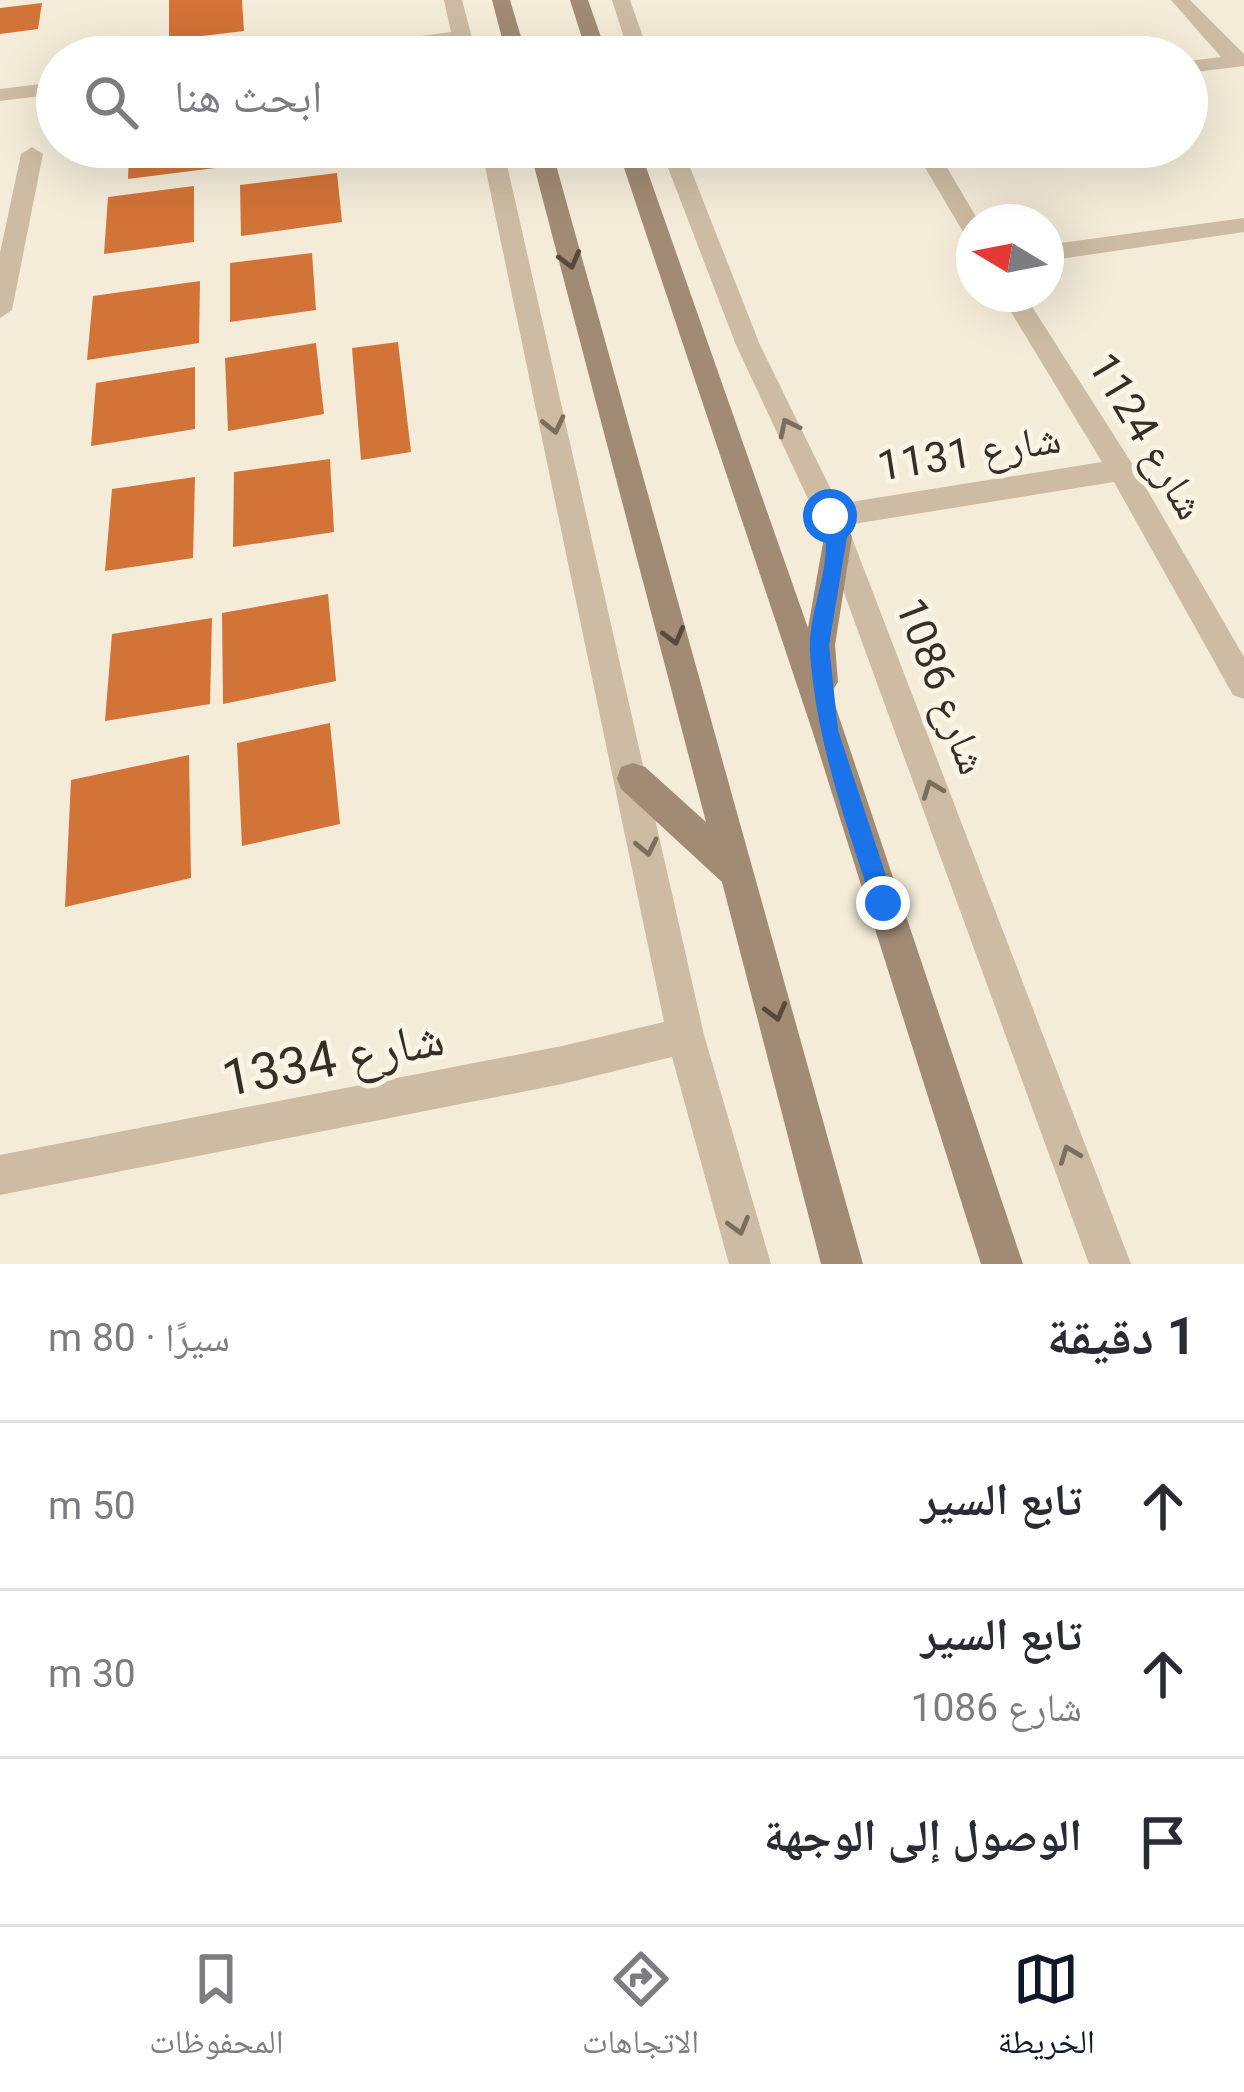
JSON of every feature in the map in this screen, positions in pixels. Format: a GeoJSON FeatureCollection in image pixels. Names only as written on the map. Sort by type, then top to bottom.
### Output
{"type":"FeatureCollection","features":[{"type":"Feature","properties":{"kind":"street"},"geometry":{"type":"LineString","coordinates":[[453,0],[461,36]]}},
{"type":"Feature","properties":{"kind":"street"},"geometry":{"type":"LineString","coordinates":[[502,0],[511,36]]}},
{"type":"Feature","properties":{"kind":"street"},"geometry":{"type":"LineString","coordinates":[[579,0],[591,36]]}},
{"type":"Feature","properties":{"kind":"street"},"geometry":{"type":"LineString","coordinates":[[621,0],[633,36]]}},
{"type":"Feature","properties":{"kind":"street"},"geometry":{"type":"LineString","coordinates":[[1180,0],[1240,60]]}},
{"type":"Feature","properties":{"kind":"street"},"geometry":{"type":"LineString","coordinates":[[1208,64],[1240,60]]}},
{"type":"Feature","properties":{"kind":"street"},"geometry":{"type":"LineString","coordinates":[[0,95],[36,91]]}},
{"type":"Feature","properties":{"kind":"street"},"geometry":{"type":"LineString","coordinates":[[0,310],[32,154]]}},
{"type":"Feature","properties":{"kind":"street"},"geometry":{"type":"LineString","coordinates":[[497,168],[686,1035],[749,1264]]}},
{"type":"Feature","properties":{"kind":"street"},"geometry":{"type":"LineString","coordinates":[[541,168],[739,874],[842,1264]]}},
{"type":"Feature","properties":{"kind":"street"},"geometry":{"type":"LineString","coordinates":[[635,168],[1002,1264]]}},
{"type":"Feature","properties":{"kind":"street","name":"شارع 1086"},"geometry":{"type":"LineString","coordinates":[[678,168],[748,345],[834,526],[1111,1264]]}},
{"type":"Feature","properties":{"kind":"street"},"geometry":{"type":"LineString","coordinates":[[936,168],[958,204]]}},
{"type":"Feature","properties":{"kind":"street"},"geometry":{"type":"LineString","coordinates":[[1064,250],[1244,225]]}},
{"type":"Feature","properties":{"kind":"street","name":"شارع 1124"},"geometry":{"type":"LineString","coordinates":[[1023,312],[1121,470],[1244,685]]}},
{"type":"Feature","properties":{"kind":"street","name":"شارع 1131"},"geometry":{"type":"LineString","coordinates":[[834,526],[1121,470]]}},
{"type":"Feature","properties":{"kind":"street"},"geometry":{"type":"LineString","coordinates":[[827,730],[820,645],[834,526]]}},
{"type":"Feature","properties":{"kind":"street"},"geometry":{"type":"LineString","coordinates":[[633,778],[739,874]]}},
{"type":"Feature","properties":{"kind":"street","name":"شارع 1334"},"geometry":{"type":"LineString","coordinates":[[0,1175],[538,1069],[686,1035]]}},
{"type":"Feature","properties":{"kind":"building"},"geometry":{"type":"Polygon","coordinates":[[[169,0],[242,0],[244,31],[169,36],[169,0]]]}},
{"type":"Feature","properties":{"kind":"building"},"geometry":{"type":"Polygon","coordinates":[[[42,3],[38,29],[0,34],[0,8],[42,3]]]}},
{"type":"Feature","properties":{"kind":"building"},"geometry":{"type":"Polygon","coordinates":[[[128,168],[215,168],[128,179],[128,168]]]}},
{"type":"Feature","properties":{"kind":"building"},"geometry":{"type":"Polygon","coordinates":[[[337,173],[342,222],[241,236],[240,185],[337,173]]]}},
{"type":"Feature","properties":{"kind":"building"},"geometry":{"type":"Polygon","coordinates":[[[194,186],[194,242],[104,254],[108,197],[194,186]]]}},
{"type":"Feature","properties":{"kind":"building"},"geometry":{"type":"Polygon","coordinates":[[[312,253],[316,310],[230,322],[230,263],[312,253]]]}},
{"type":"Feature","properties":{"kind":"building"},"geometry":{"type":"Polygon","coordinates":[[[200,281],[199,343],[87,360],[93,296],[200,281]]]}},
{"type":"Feature","properties":{"kind":"building"},"geometry":{"type":"Polygon","coordinates":[[[398,342],[411,452],[361,460],[352,348],[398,342]]]}},
{"type":"Feature","properties":{"kind":"building"},"geometry":{"type":"Polygon","coordinates":[[[316,343],[324,414],[228,431],[225,358],[316,343]]]}},
{"type":"Feature","properties":{"kind":"building"},"geometry":{"type":"Polygon","coordinates":[[[195,367],[195,429],[91,446],[96,383],[195,367]]]}},
{"type":"Feature","properties":{"kind":"building"},"geometry":{"type":"Polygon","coordinates":[[[330,459],[334,532],[233,547],[234,472],[330,459]]]}},
{"type":"Feature","properties":{"kind":"building"},"geometry":{"type":"Polygon","coordinates":[[[195,477],[193,558],[105,571],[112,489],[195,477]]]}},
{"type":"Feature","properties":{"kind":"building"},"geometry":{"type":"Polygon","coordinates":[[[328,594],[336,681],[223,704],[222,613],[328,594]]]}},
{"type":"Feature","properties":{"kind":"building"},"geometry":{"type":"Polygon","coordinates":[[[212,618],[210,704],[105,721],[112,634],[212,618]]]}},
{"type":"Feature","properties":{"kind":"building"},"geometry":{"type":"Polygon","coordinates":[[[330,723],[340,824],[242,846],[237,743],[330,723]]]}},
{"type":"Feature","properties":{"kind":"building"},"geometry":{"type":"Polygon","coordinates":[[[189,755],[191,878],[65,907],[71,780],[189,755]]]}},
{"type":"Feature","properties":{"kind":"route"},"geometry":{"type":"LineString","coordinates":[[830,516],[838,537],[820,645],[827,730],[883,903]]}}]}
